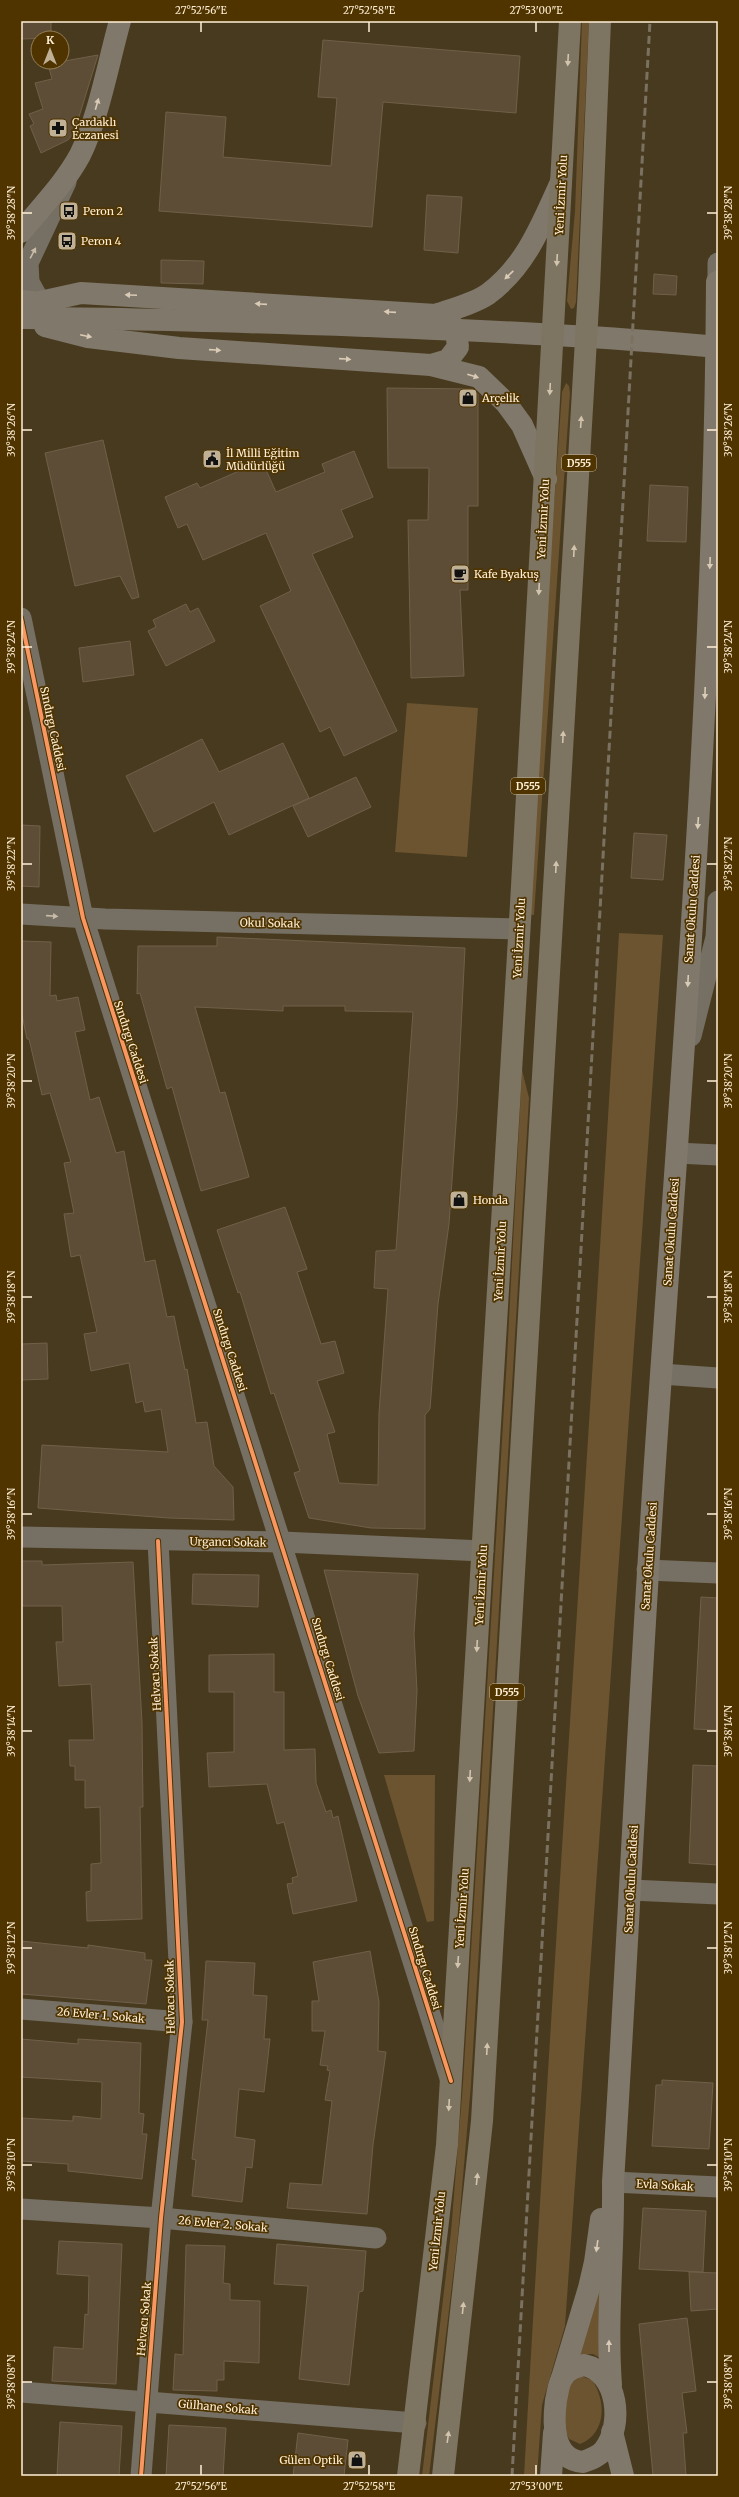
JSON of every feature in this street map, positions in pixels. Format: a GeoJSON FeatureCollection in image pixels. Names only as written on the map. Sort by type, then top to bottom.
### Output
{"type":"FeatureCollection","features":[{"type":"Feature","properties":{"kind":"highway","name":"Yeni İzmir Yolu"},"geometry":{"type":"LineString","coordinates":[[408,2476],[416,2423],[447,2145],[520,929],[546,479],[570,21]]}},
{"type":"Feature","properties":{"kind":"highway","name":"D555"},"geometry":{"type":"LineString","coordinates":[[443,2476],[482,2121],[590,288],[600,21]]}},
{"type":"Feature","properties":{"kind":"highway"},"geometry":{"type":"LineString","coordinates":[[520,929],[552,930]]}},
{"type":"Feature","properties":{"kind":"main road"},"geometry":{"type":"LineString","coordinates":[[21,232],[70,171],[80,154],[93,119],[120,21]]}},
{"type":"Feature","properties":{"kind":"main road"},"geometry":{"type":"LineString","coordinates":[[436,315],[487,295],[512,273],[534,243],[561,181]]}},
{"type":"Feature","properties":{"kind":"main road","name":"Sanat Okulu Caddesi"},"geometry":{"type":"LineString","coordinates":[[612,2432],[614,2405],[611,2385],[609,2337],[614,2227],[613,2182],[631,1890],[647,1570],[704,745],[717,414],[718,276]]}},
{"type":"Feature","properties":{"kind":"main road"},"geometry":{"type":"LineString","coordinates":[[30,302],[81,293],[436,315],[452,323],[456,330],[458,343],[454,355],[448,360],[431,365]]}},
{"type":"Feature","properties":{"kind":"main road"},"geometry":{"type":"LineString","coordinates":[[30,302],[155,318]]}},
{"type":"Feature","properties":{"kind":"main road"},"geometry":{"type":"LineString","coordinates":[[21,319],[155,318],[532,334],[718,347]]}},
{"type":"Feature","properties":{"kind":"main road"},"geometry":{"type":"LineString","coordinates":[[21,319],[88,337],[179,348],[431,365],[479,377],[506,403],[522,425],[546,479]]}},
{"type":"Feature","properties":{"kind":"main road"},"geometry":{"type":"LineString","coordinates":[[551,2476],[555,2412],[562,2378],[595,2262],[603,2204],[613,2182]]}},
{"type":"Feature","properties":{"kind":"main road"},"geometry":{"type":"LineString","coordinates":[[562,2378],[570,2369],[584,2366],[592,2367],[601,2372],[611,2385]]}},
{"type":"Feature","properties":{"kind":"main road"},"geometry":{"type":"LineString","coordinates":[[554,2431],[563,2451],[584,2471],[603,2451],[612,2432]]}},
{"type":"Feature","properties":{"kind":"main road"},"geometry":{"type":"LineString","coordinates":[[612,2432],[623,2476]]}},
{"type":"Feature","properties":{"kind":"street"},"geometry":{"type":"LineString","coordinates":[[30,302],[28,263],[62,194],[70,171]]}},
{"type":"Feature","properties":{"kind":"street","name":"Sındırgı Caddesi"},"geometry":{"type":"LineString","coordinates":[[21,618],[82,918],[282,1542],[451,2080]]}},
{"type":"Feature","properties":{"kind":"street"},"geometry":{"type":"LineString","coordinates":[[683,1065],[717,937],[718,901]]}},
{"type":"Feature","properties":{"kind":"street","name":"Okul Sokak"},"geometry":{"type":"LineString","coordinates":[[21,914],[82,918],[520,929]]}},
{"type":"Feature","properties":{"kind":"street"},"geometry":{"type":"LineString","coordinates":[[691,935],[717,937]]}},
{"type":"Feature","properties":{"kind":"street"},"geometry":{"type":"LineString","coordinates":[[677,1153],[718,1154]]}},
{"type":"Feature","properties":{"kind":"street"},"geometry":{"type":"LineString","coordinates":[[661,1374],[718,1378]]}},
{"type":"Feature","properties":{"kind":"street","name":"Urgancı Sokak"},"geometry":{"type":"LineString","coordinates":[[21,1537],[158,1541],[282,1542],[483,1551]]}},
{"type":"Feature","properties":{"kind":"street","name":"Helvacı Sokak"},"geometry":{"type":"LineString","coordinates":[[141,2476],[161,2218],[182,2022],[158,1541]]}},
{"type":"Feature","properties":{"kind":"street"},"geometry":{"type":"LineString","coordinates":[[647,1570],[718,1573]]}},
{"type":"Feature","properties":{"kind":"street"},"geometry":{"type":"LineString","coordinates":[[631,1890],[718,1894]]}},
{"type":"Feature","properties":{"kind":"street","name":"26 Evler 1. Sokak"},"geometry":{"type":"LineString","coordinates":[[21,2009],[182,2022]]}},
{"type":"Feature","properties":{"kind":"street","name":"Evla Sokak"},"geometry":{"type":"LineString","coordinates":[[613,2182],[718,2188]]}},
{"type":"Feature","properties":{"kind":"street","name":"26 Evler 2. Sokak"},"geometry":{"type":"LineString","coordinates":[[21,2210],[161,2218],[376,2238]]}},
{"type":"Feature","properties":{"kind":"street","name":"Gülhane Sokak"},"geometry":{"type":"LineString","coordinates":[[21,2392],[416,2423]]}},
{"type":"Feature","properties":{"kind":"shaded area"},"geometry":{"type":"Polygon","coordinates":[[[582,21],[589,21],[576,302],[574,308],[571,309],[567,301],[575,211],[582,21]]]}},
{"type":"Feature","properties":{"kind":"shaded area"},"geometry":{"type":"Polygon","coordinates":[[[566,383],[569,386],[570,393],[534,915],[525,914],[562,392],[566,383]]]}},
{"type":"Feature","properties":{"kind":"shaded area"},"geometry":{"type":"Polygon","coordinates":[[[407,703],[478,708],[467,857],[395,852],[407,703]]]}},
{"type":"Feature","properties":{"kind":"shaded area"},"geometry":{"type":"Polygon","coordinates":[[[619,933],[663,935],[565,2326],[542,2405],[537,2476],[524,2476],[596,1319],[619,933]]]}},
{"type":"Feature","properties":{"kind":"shaded area"},"geometry":{"type":"Polygon","coordinates":[[[522,1070],[529,1098],[471,2084],[458,2235],[429,2476],[422,2476],[451,2232],[463,2083],[507,1358],[522,1070]]]}},
{"type":"Feature","properties":{"kind":"shaded area"},"geometry":{"type":"Polygon","coordinates":[[[384,1775],[435,1775],[434,1921],[427,1922],[384,1775]]]}},
{"type":"Feature","properties":{"kind":"shaded area"},"geometry":{"type":"Polygon","coordinates":[[[605,2249],[600,2358],[593,2354],[575,2355],[605,2249]]]}},
{"type":"Feature","properties":{"kind":"shaded area"},"geometry":{"type":"Polygon","coordinates":[[[581,2376],[592,2380],[597,2388],[600,2397],[601,2415],[595,2432],[589,2439],[580,2444],[569,2439],[561,2422],[569,2385],[581,2376]]]}},
{"type":"Feature","properties":{"kind":"building"},"geometry":{"type":"Polygon","coordinates":[[[21,21],[51,21],[51,30],[30,30],[30,39],[21,39],[21,21]]]}},
{"type":"Feature","properties":{"kind":"building"},"geometry":{"type":"Polygon","coordinates":[[[323,40],[520,56],[516,113],[383,102],[372,227],[159,211],[166,112],[226,117],[223,157],[331,166],[337,98],[318,97],[323,40]]]}},
{"type":"Feature","properties":{"kind":"building"},"geometry":{"type":"Polygon","coordinates":[[[98,55],[74,133],[68,140],[41,153],[30,126],[34,124],[29,114],[43,109],[35,83],[52,79],[50,70],[70,70],[70,60],[98,55]]]}},
{"type":"Feature","properties":{"kind":"building"},"geometry":{"type":"Polygon","coordinates":[[[427,195],[462,197],[458,253],[424,250],[427,195]]]}},
{"type":"Feature","properties":{"kind":"building"},"geometry":{"type":"Polygon","coordinates":[[[161,260],[204,261],[203,284],[161,283],[161,260]]]}},
{"type":"Feature","properties":{"kind":"building"},"geometry":{"type":"Polygon","coordinates":[[[654,274],[677,276],[676,295],[653,294],[654,274]]]}},
{"type":"Feature","properties":{"kind":"building"},"geometry":{"type":"Polygon","coordinates":[[[387,388],[473,389],[478,394],[478,506],[468,506],[468,590],[460,590],[464,676],[411,678],[408,520],[428,520],[429,468],[388,468],[387,388]]]}},
{"type":"Feature","properties":{"kind":"building"},"geometry":{"type":"Polygon","coordinates":[[[103,440],[139,597],[132,599],[120,576],[75,586],[45,453],[103,440]]]}},
{"type":"Feature","properties":{"kind":"building"},"geometry":{"type":"Polygon","coordinates":[[[354,451],[373,497],[341,510],[353,537],[312,554],[397,731],[344,756],[330,727],[320,732],[260,606],[291,591],[266,533],[203,560],[187,524],[178,528],[165,497],[197,483],[200,488],[262,461],[276,492],[325,472],[322,464],[354,451]]]}},
{"type":"Feature","properties":{"kind":"building"},"geometry":{"type":"Polygon","coordinates":[[[650,485],[688,487],[686,542],[647,541],[650,485]]]}},
{"type":"Feature","properties":{"kind":"building"},"geometry":{"type":"Polygon","coordinates":[[[186,604],[190,612],[198,608],[215,641],[166,666],[148,631],[156,627],[153,620],[186,604]]]}},
{"type":"Feature","properties":{"kind":"building"},"geometry":{"type":"Polygon","coordinates":[[[130,641],[134,675],[83,682],[79,648],[130,641]]]}},
{"type":"Feature","properties":{"kind":"building"},"geometry":{"type":"Polygon","coordinates":[[[202,739],[219,772],[283,743],[309,798],[229,835],[214,802],[154,832],[126,776],[202,739]]]}},
{"type":"Feature","properties":{"kind":"building"},"geometry":{"type":"Polygon","coordinates":[[[356,777],[371,807],[308,837],[293,806],[356,777]]]}},
{"type":"Feature","properties":{"kind":"building"},"geometry":{"type":"Polygon","coordinates":[[[21,825],[40,826],[39,887],[21,886],[21,825]]]}},
{"type":"Feature","properties":{"kind":"building"},"geometry":{"type":"Polygon","coordinates":[[[634,833],[667,835],[663,880],[631,878],[634,833]]]}},
{"type":"Feature","properties":{"kind":"building"},"geometry":{"type":"Polygon","coordinates":[[[217,937],[465,948],[457,1109],[449,1224],[438,1304],[430,1409],[425,1415],[425,1529],[371,1528],[309,1518],[294,1473],[300,1471],[274,1393],[271,1394],[240,1292],[238,1293],[217,1230],[285,1207],[307,1269],[297,1272],[321,1344],[335,1341],[344,1373],[317,1381],[335,1432],[327,1434],[339,1483],[378,1485],[379,1413],[388,1289],[374,1288],[376,1251],[396,1250],[413,1012],[345,1011],[345,1006],[283,1006],[283,1011],[195,1007],[220,1093],[225,1092],[249,1177],[201,1191],[172,1087],[167,1089],[140,993],[137,994],[138,946],[217,946],[217,937]]]}},
{"type":"Feature","properties":{"kind":"building"},"geometry":{"type":"Polygon","coordinates":[[[21,941],[51,942],[50,996],[56,995],[57,1001],[78,997],[85,1030],[75,1032],[90,1100],[99,1097],[116,1153],[124,1151],[145,1262],[155,1260],[167,1317],[174,1316],[185,1370],[187,1369],[196,1423],[207,1422],[214,1466],[233,1487],[234,1520],[169,1518],[38,1508],[42,1445],[168,1452],[161,1409],[145,1412],[143,1401],[136,1403],[129,1363],[91,1371],[84,1334],[97,1332],[80,1255],[71,1257],[64,1214],[74,1213],[64,1163],[71,1162],[50,1093],[42,1095],[29,1039],[27,1039],[21,1010],[21,941]]]}},
{"type":"Feature","properties":{"kind":"building"},"geometry":{"type":"Polygon","coordinates":[[[47,1343],[48,1379],[21,1380],[21,1344],[47,1343]]]}},
{"type":"Feature","properties":{"kind":"building"},"geometry":{"type":"Polygon","coordinates":[[[21,1561],[42,1561],[42,1565],[133,1562],[142,1723],[143,1807],[140,1807],[142,1919],[87,1921],[86,1892],[91,1891],[91,1864],[101,1863],[100,1807],[85,1808],[85,1780],[75,1780],[75,1766],[70,1766],[69,1740],[94,1740],[91,1684],[59,1686],[56,1642],[63,1642],[62,1606],[21,1606],[21,1561]]]}},
{"type":"Feature","properties":{"kind":"building"},"geometry":{"type":"Polygon","coordinates":[[[324,1570],[418,1574],[414,1634],[417,1691],[414,1751],[379,1753],[358,1696],[324,1570]]]}},
{"type":"Feature","properties":{"kind":"building"},"geometry":{"type":"Polygon","coordinates":[[[193,1574],[259,1575],[258,1607],[192,1604],[193,1574]]]}},
{"type":"Feature","properties":{"kind":"building"},"geometry":{"type":"Polygon","coordinates":[[[701,1597],[718,1598],[718,1730],[694,1729],[701,1597]]]}},
{"type":"Feature","properties":{"kind":"building"},"geometry":{"type":"Polygon","coordinates":[[[274,1654],[274,1692],[284,1692],[284,1750],[315,1749],[316,1783],[326,1812],[331,1810],[333,1818],[338,1816],[357,1901],[293,1914],[287,1884],[293,1883],[292,1878],[298,1876],[284,1822],[277,1824],[267,1784],[209,1787],[207,1753],[234,1752],[234,1692],[209,1692],[209,1655],[274,1654]]]}},
{"type":"Feature","properties":{"kind":"building"},"geometry":{"type":"Polygon","coordinates":[[[693,1765],[718,1766],[718,1865],[689,1863],[693,1765]]]}},
{"type":"Feature","properties":{"kind":"building"},"geometry":{"type":"Polygon","coordinates":[[[21,1941],[88,1948],[88,1945],[145,1953],[145,1960],[152,1960],[146,2004],[21,1994],[21,1941]]]}},
{"type":"Feature","properties":{"kind":"building"},"geometry":{"type":"Polygon","coordinates":[[[370,1951],[379,2002],[378,2051],[386,2052],[373,2145],[367,2214],[287,2208],[290,2183],[322,2185],[332,2101],[325,2100],[330,2071],[327,2070],[328,2066],[320,2065],[325,2031],[312,2031],[312,2001],[319,2001],[313,1962],[370,1951]]]}},
{"type":"Feature","properties":{"kind":"building"},"geometry":{"type":"Polygon","coordinates":[[[206,1961],[255,1963],[253,1995],[267,1996],[264,2039],[270,2039],[264,2092],[239,2089],[235,2137],[255,2140],[252,2168],[246,2167],[242,2202],[192,2196],[196,2160],[192,2159],[208,2020],[202,2020],[206,1961]]]}},
{"type":"Feature","properties":{"kind":"building"},"geometry":{"type":"Polygon","coordinates":[[[21,2039],[78,2044],[78,2039],[141,2043],[139,2113],[144,2114],[142,2134],[147,2134],[142,2179],[68,2171],[68,2164],[21,2161],[21,2118],[73,2121],[73,2116],[101,2119],[102,2082],[21,2077],[21,2039]]]}},
{"type":"Feature","properties":{"kind":"building"},"geometry":{"type":"Polygon","coordinates":[[[662,2080],[713,2083],[709,2149],[652,2146],[656,2085],[662,2085],[662,2080]]]}},
{"type":"Feature","properties":{"kind":"building"},"geometry":{"type":"Polygon","coordinates":[[[643,2208],[706,2211],[703,2272],[639,2269],[643,2208]]]}},
{"type":"Feature","properties":{"kind":"building"},"geometry":{"type":"Polygon","coordinates":[[[59,2241],[122,2244],[116,2384],[52,2381],[54,2347],[83,2349],[85,2314],[88,2315],[89,2276],[57,2274],[59,2241]]]}},
{"type":"Feature","properties":{"kind":"building"},"geometry":{"type":"Polygon","coordinates":[[[277,2244],[366,2251],[363,2291],[359,2292],[349,2385],[299,2379],[308,2286],[274,2284],[277,2244]]]}},
{"type":"Feature","properties":{"kind":"building"},"geometry":{"type":"Polygon","coordinates":[[[186,2245],[225,2246],[223,2283],[230,2284],[230,2300],[260,2301],[259,2363],[224,2361],[224,2380],[217,2380],[217,2391],[173,2390],[175,2354],[183,2355],[186,2245]]]}},
{"type":"Feature","properties":{"kind":"building"},"geometry":{"type":"Polygon","coordinates":[[[689,2272],[718,2273],[718,2309],[691,2311],[689,2272]]]}},
{"type":"Feature","properties":{"kind":"building"},"geometry":{"type":"Polygon","coordinates":[[[687,2318],[696,2391],[682,2393],[687,2433],[683,2433],[686,2476],[653,2476],[639,2324],[687,2318]]]}},
{"type":"Feature","properties":{"kind":"building"},"geometry":{"type":"Polygon","coordinates":[[[60,2422],[122,2426],[119,2476],[57,2476],[60,2422]]]}},
{"type":"Feature","properties":{"kind":"building"},"geometry":{"type":"Polygon","coordinates":[[[169,2425],[226,2428],[223,2476],[166,2476],[169,2425]]]}},
{"type":"Feature","properties":{"kind":"building"},"geometry":{"type":"Polygon","coordinates":[[[298,2433],[348,2440],[344,2476],[293,2476],[298,2433]]]}},
{"type":"Feature","properties":{"kind":"railway"},"geometry":{"type":"LineString","coordinates":[[512,2476],[650,21]]}},
{"type":"Feature","properties":{"kind":"cycle path"},"geometry":{"type":"LineString","coordinates":[[21,618],[83,918],[451,2081]]}},
{"type":"Feature","properties":{"kind":"cycle path"},"geometry":{"type":"LineString","coordinates":[[141,2476],[161,2218],[182,2022],[158,1541]]}},
{"type":"Feature","properties":{"kind":"place","name":"Çardaklı Eczanesi"},"geometry":{"type":"Point","coordinates":[58,128]}},
{"type":"Feature","properties":{"kind":"place","name":"Peron 2"},"geometry":{"type":"Point","coordinates":[69,211]}},
{"type":"Feature","properties":{"kind":"place","name":"Peron 4"},"geometry":{"type":"Point","coordinates":[67,241]}},
{"type":"Feature","properties":{"kind":"place","name":"Arçelik"},"geometry":{"type":"Point","coordinates":[468,398]}},
{"type":"Feature","properties":{"kind":"place","name":"İl Milli Eğitim Müdürlüğü"},"geometry":{"type":"Point","coordinates":[212,459]}},
{"type":"Feature","properties":{"kind":"place","name":"Kafe Byakuş"},"geometry":{"type":"Point","coordinates":[460,574]}},
{"type":"Feature","properties":{"kind":"place","name":"Honda"},"geometry":{"type":"Point","coordinates":[459,1200]}},
{"type":"Feature","properties":{"kind":"place","name":"Gülen Optik"},"geometry":{"type":"Point","coordinates":[357,2460]}}]}
